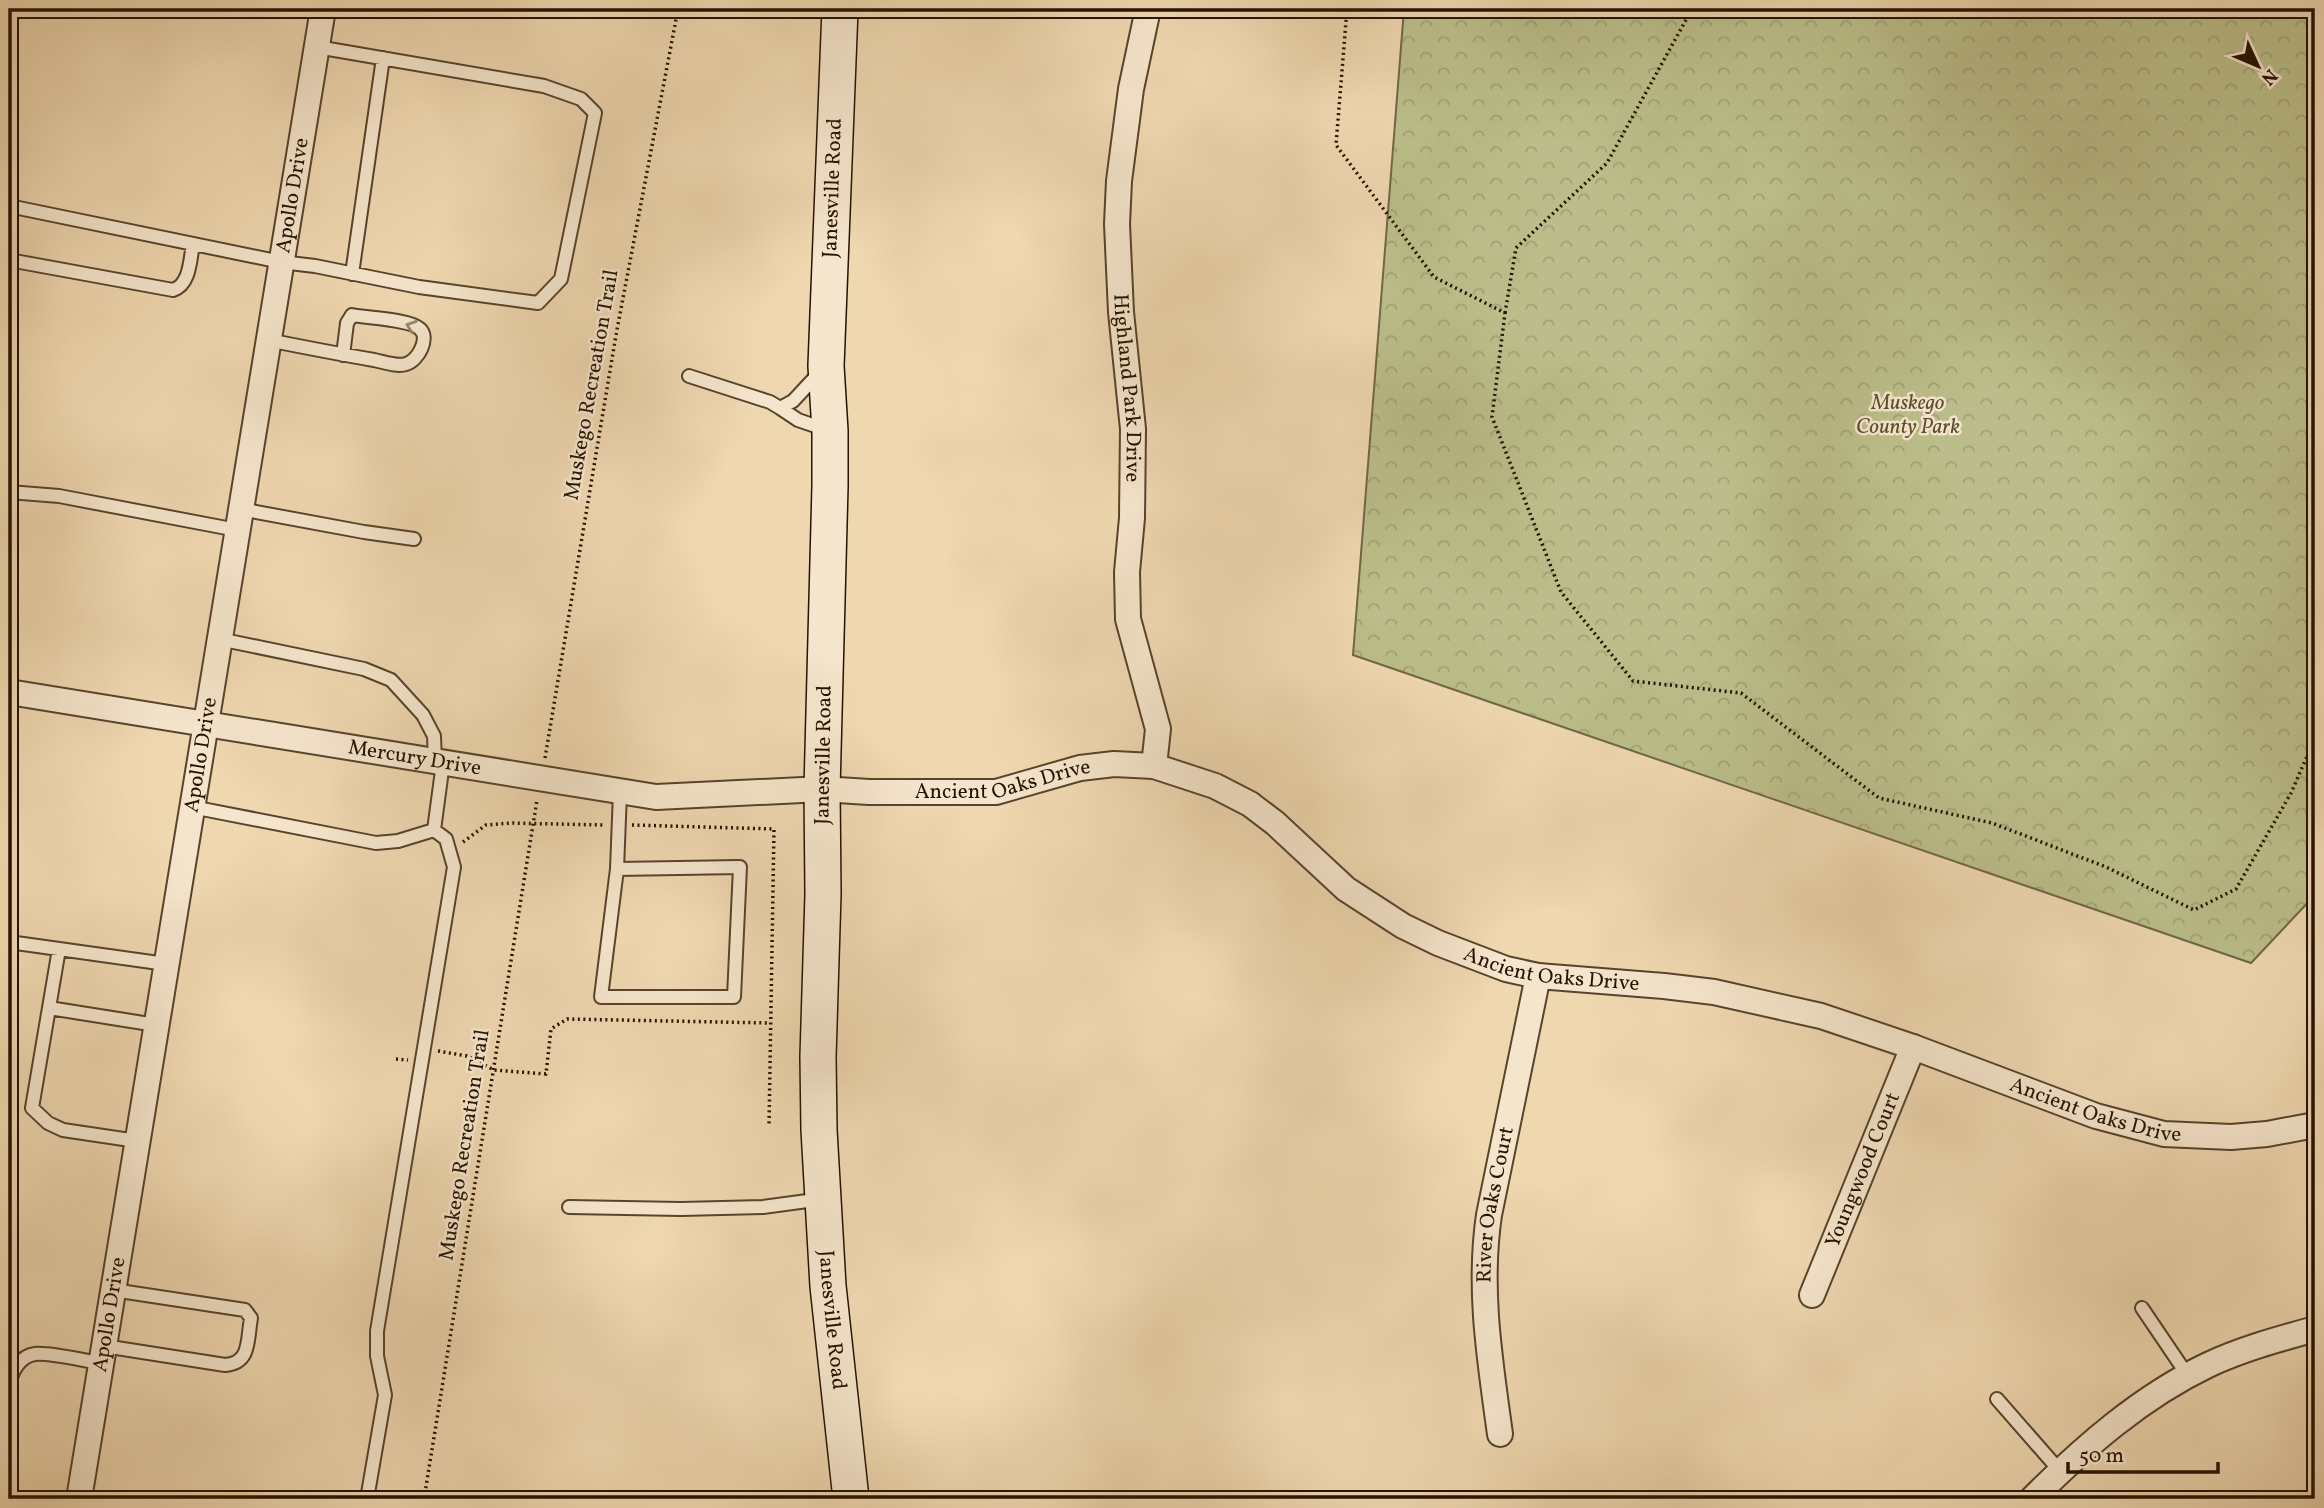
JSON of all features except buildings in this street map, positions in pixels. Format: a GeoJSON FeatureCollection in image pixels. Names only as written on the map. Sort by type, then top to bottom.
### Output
{"type":"FeatureCollection","features":[{"type":"Feature","properties":{"kind":"main road","name":"Janesville Road"},"geometry":{"type":"LineString","coordinates":[[840,9],[826,366],[830,431],[818,1057],[822,1199],[828,1286],[851,1499]]}},
{"type":"Feature","properties":{"kind":"street","name":"Apollo Drive"},"geometry":{"type":"LineString","coordinates":[[79,1499],[323,9]]}},
{"type":"Feature","properties":{"kind":"street","name":"Highland Park Drive"},"geometry":{"type":"LineString","coordinates":[[1148,9],[1131,89],[1119,181],[1117,224],[1121,312],[1133,429],[1132,518],[1127,572],[1129,619],[1158,729],[1154,766]]}},
{"type":"Feature","properties":{"kind":"street","name":"Mercury Drive"},"geometry":{"type":"LineString","coordinates":[[9,692],[656,797],[822,789]]}},
{"type":"Feature","properties":{"kind":"street","name":"Ancient Oaks Drive"},"geometry":{"type":"LineString","coordinates":[[822,789],[869,792],[996,792],[1080,768],[1114,764],[1154,766],[1215,786],[1250,804],[1275,823],[1346,889],[1404,926],[1438,943],[1506,969],[1538,976],[1664,986],[1762,1001],[1821,1016],[1913,1046],[2096,1116],[2164,1134],[2231,1137],[2267,1134],[2315,1125]]}},
{"type":"Feature","properties":{"kind":"street","name":"River Oaks Court"},"geometry":{"type":"LineString","coordinates":[[1500,1434],[1485,1319],[1484,1253],[1489,1215],[1538,976]]}},
{"type":"Feature","properties":{"kind":"street","name":"Youngwood Court"},"geometry":{"type":"LineString","coordinates":[[1812,1295],[1913,1046]]}},
{"type":"Feature","properties":{"kind":"street"},"geometry":{"type":"LineString","coordinates":[[2032,1499],[2060,1471],[2125,1416],[2188,1376],[2230,1356],[2315,1329]]}},
{"type":"Feature","properties":{"kind":"lane"},"geometry":{"type":"LineString","coordinates":[[9,206],[281,262],[419,287],[538,303],[562,279],[595,113],[581,99],[544,86],[317,47]]}},
{"type":"Feature","properties":{"kind":"lane"},"geometry":{"type":"LineString","coordinates":[[352,274],[383,58]]}},
{"type":"Feature","properties":{"kind":"lane"},"geometry":{"type":"LineString","coordinates":[[9,260],[173,289],[179,288],[185,282],[193,244]]}},
{"type":"Feature","properties":{"kind":"lane"},"geometry":{"type":"LineString","coordinates":[[268,340],[343,355],[407,364],[415,358],[424,338],[418,327],[352,315],[348,323],[343,355]]}},
{"type":"Feature","properties":{"kind":"lane"},"geometry":{"type":"LineString","coordinates":[[780,408],[793,401],[826,366]]}},
{"type":"Feature","properties":{"kind":"lane"},"geometry":{"type":"LineString","coordinates":[[689,376],[770,402],[798,420],[830,431]]}},
{"type":"Feature","properties":{"kind":"lane"},"geometry":{"type":"LineString","coordinates":[[9,492],[414,539]]}},
{"type":"Feature","properties":{"kind":"lane"},"geometry":{"type":"LineString","coordinates":[[219,639],[364,669],[391,680],[423,715],[434,736],[439,762],[434,830]]}},
{"type":"Feature","properties":{"kind":"lane"},"geometry":{"type":"LineString","coordinates":[[617,869],[740,867],[734,997],[601,997],[617,869],[620,792]]}},
{"type":"Feature","properties":{"kind":"lane"},"geometry":{"type":"LineString","coordinates":[[192,807],[376,843],[398,841],[434,830]]}},
{"type":"Feature","properties":{"kind":"lane"},"geometry":{"type":"LineString","coordinates":[[367,1499],[385,1395],[377,1356],[377,1331],[454,867],[446,839],[434,830]]}},
{"type":"Feature","properties":{"kind":"lane"},"geometry":{"type":"LineString","coordinates":[[9,942],[166,964]]}},
{"type":"Feature","properties":{"kind":"lane"},"geometry":{"type":"LineString","coordinates":[[59,949],[32,1108],[48,1123],[64,1130],[137,1141]]}},
{"type":"Feature","properties":{"kind":"lane"},"geometry":{"type":"LineString","coordinates":[[49,1008],[156,1025]]}},
{"type":"Feature","properties":{"kind":"lane"},"geometry":{"type":"LineString","coordinates":[[569,1207],[749,1207],[822,1199]]}},
{"type":"Feature","properties":{"kind":"lane"},"geometry":{"type":"LineString","coordinates":[[9,1386],[10,1377],[20,1361],[34,1354],[103,1354],[225,1365],[236,1364],[244,1358],[251,1318],[245,1310],[113,1290]]}},
{"type":"Feature","properties":{"kind":"lane"},"geometry":{"type":"LineString","coordinates":[[2142,1308],[2188,1376]]}},
{"type":"Feature","properties":{"kind":"lane"},"geometry":{"type":"LineString","coordinates":[[1997,1399],[2060,1471]]}},
{"type":"Feature","properties":{"kind":"path","name":"Muskego Recreation Trail"},"geometry":{"type":"LineString","coordinates":[[543,768],[616,335],[678,9]]}},
{"type":"Feature","properties":{"kind":"path"},"geometry":{"type":"LineString","coordinates":[[1347,9],[1336,145],[1434,276],[1505,313]]}},
{"type":"Feature","properties":{"kind":"path"},"geometry":{"type":"LineString","coordinates":[[1692,9],[1607,163],[1516,248],[1492,417],[1560,592],[1633,681],[1741,693],[1879,798],[1992,823],[2106,867],[2194,910],[2236,888],[2291,793],[2315,738]]}},
{"type":"Feature","properties":{"kind":"path","name":"Muskego Recreation Trail"},"geometry":{"type":"LineString","coordinates":[[424,1499],[538,797]]}},
{"type":"Feature","properties":{"kind":"path"},"geometry":{"type":"LineString","coordinates":[[450,855],[470,835],[486,825],[511,823],[774,829],[769,1126]]}},
{"type":"Feature","properties":{"kind":"path"},"geometry":{"type":"LineString","coordinates":[[482,1064],[494,1070],[547,1074],[551,1029],[567,1019],[770,1023]]}},
{"type":"Feature","properties":{"kind":"green space","name":"Muskego County Park"},"geometry":{"type":"Polygon","coordinates":[[[1404,9],[2315,9],[2315,895],[2251,963],[1353,655],[1404,9]]]}}]}
